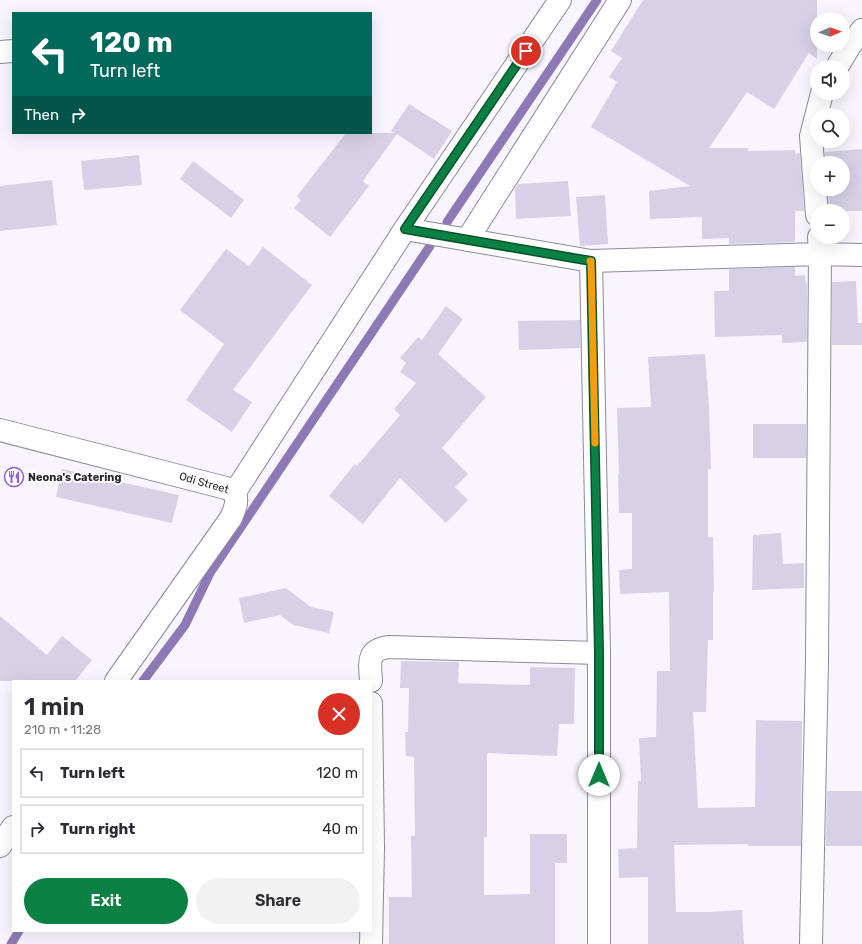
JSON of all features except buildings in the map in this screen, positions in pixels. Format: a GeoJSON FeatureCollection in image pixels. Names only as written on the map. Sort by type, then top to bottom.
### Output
{"type":"FeatureCollection","features":[{"type":"Feature","properties":{"kind":"street"},"geometry":{"type":"LineString","coordinates":[[234,492],[405,229],[560,0]]}},
{"type":"Feature","properties":{"kind":"street"},"geometry":{"type":"LineString","coordinates":[[467,240],[620,0]]}},
{"type":"Feature","properties":{"kind":"street"},"geometry":{"type":"LineString","coordinates":[[841,60],[862,30]]}},
{"type":"Feature","properties":{"kind":"street"},"geometry":{"type":"LineString","coordinates":[[0,52],[12,51]]}},
{"type":"Feature","properties":{"kind":"street"},"geometry":{"type":"LineString","coordinates":[[816,204],[811,136],[820,100]]}},
{"type":"Feature","properties":{"kind":"street"},"geometry":{"type":"LineString","coordinates":[[405,229],[591,261],[819,245],[862,255]]}},
{"type":"Feature","properties":{"kind":"street"},"geometry":{"type":"LineString","coordinates":[[811,944],[817,662],[819,245]]}},
{"type":"Feature","properties":{"kind":"street"},"geometry":{"type":"LineString","coordinates":[[591,261],[599,653],[599,944]]}},
{"type":"Feature","properties":{"kind":"street","name":"Odi Street"},"geometry":{"type":"LineString","coordinates":[[0,430],[226,488],[234,492],[237,499],[236,507],[231,518],[117,680]]}},
{"type":"Feature","properties":{"kind":"street"},"geometry":{"type":"LineString","coordinates":[[371,680],[370,661],[372,654],[376,650],[389,647],[599,653]]}},
{"type":"Feature","properties":{"kind":"street"},"geometry":{"type":"LineString","coordinates":[[0,846],[12,828]]}},
{"type":"Feature","properties":{"kind":"street"},"geometry":{"type":"LineString","coordinates":[[371,932],[371,944]]}},
{"type":"Feature","properties":{"kind":"waterway"},"geometry":{"type":"LineString","coordinates":[[447,222],[597,0]]}},
{"type":"Feature","properties":{"kind":"waterway"},"geometry":{"type":"LineString","coordinates":[[144,680],[185,625],[210,573],[430,246]]}},
{"type":"Feature","properties":{"kind":"waterway"},"geometry":{"type":"LineString","coordinates":[[11,944],[18,932]]}},
{"type":"Feature","properties":{"kind":"slow traffic"},"geometry":{"type":"LineString","coordinates":[[590,261],[595,443]]}},
{"type":"Feature","properties":{"kind":"place","name":"Neona's Catering"},"geometry":{"type":"Point","coordinates":[14,477]}},
{"type":"Feature","properties":{"kind":"route"},"geometry":{"type":"LineString","coordinates":[[526,51],[405,229],[591,261],[599,653],[599,775]]}}]}
